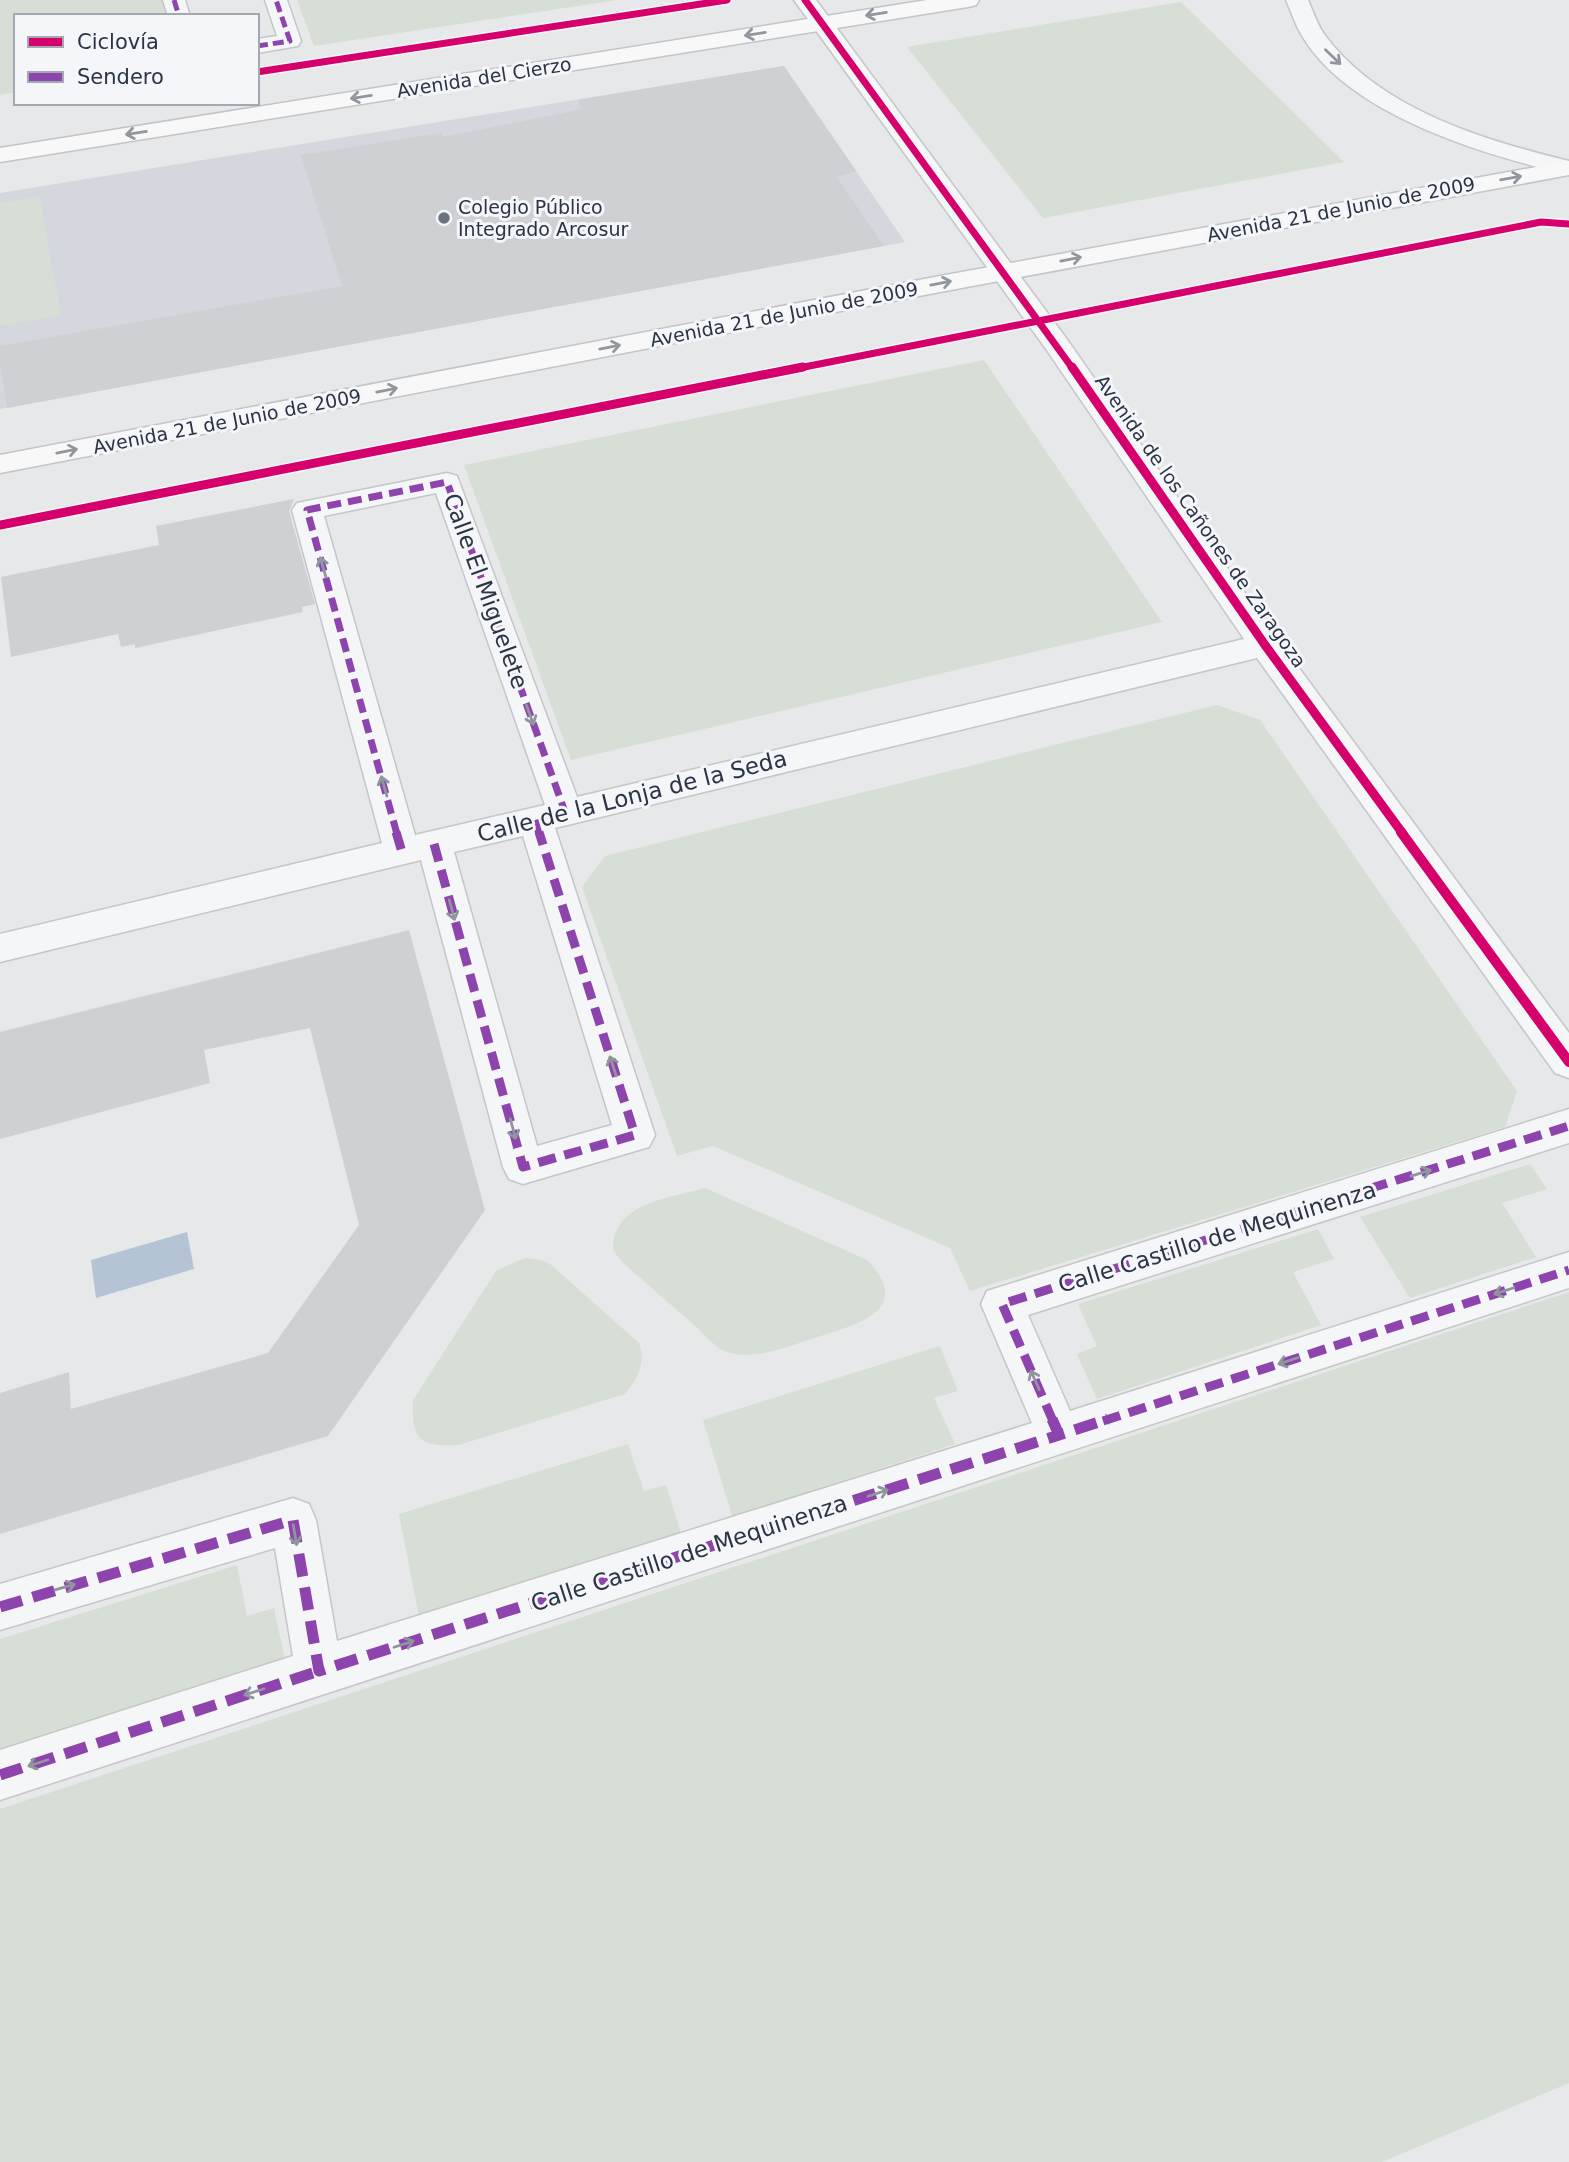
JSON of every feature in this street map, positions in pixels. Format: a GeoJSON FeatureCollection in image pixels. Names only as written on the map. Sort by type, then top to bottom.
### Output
{"type":"FeatureCollection","features":[{"type":"Feature","properties":{"kind":"main road","name":"Avenida del Cierzo"},"geometry":{"type":"LineString","coordinates":[[0,155],[968,0]]}},
{"type":"Feature","properties":{"kind":"main road","name":"Avenida 21 de Junio de 2009"},"geometry":{"type":"LineString","coordinates":[[0,464],[1004,272],[1569,168]]}},
{"type":"Feature","properties":{"kind":"street"},"geometry":{"type":"LineString","coordinates":[[259,46],[290,41],[276,0]]}},
{"type":"Feature","properties":{"kind":"street","name":"Avenida de los Cañones de Zaragoza"},"geometry":{"type":"LineString","coordinates":[[805,0],[1004,272],[1265,645],[1569,1062]]}},
{"type":"Feature","properties":{"kind":"street"},"geometry":{"type":"LineString","coordinates":[[1297,0],[1306,23],[1322,47],[1348,72],[1378,94],[1422,120],[1485,146],[1569,168]]}},
{"type":"Feature","properties":{"kind":"street","name":"Calle El Miguelete"},"geometry":{"type":"LineString","coordinates":[[447,482],[550,816],[635,1135],[523,1167],[418,848],[307,510],[447,482]]}},
{"type":"Feature","properties":{"kind":"street","name":"Calle de la Lonja de la Seda"},"geometry":{"type":"LineString","coordinates":[[0,948],[1265,645]]}},
{"type":"Feature","properties":{"kind":"street","name":"Calle Castillo de Mequinenza"},"geometry":{"type":"LineString","coordinates":[[1059,1436],[1002,1304],[1569,1126]]}},
{"type":"Feature","properties":{"kind":"street","name":"Calle Castillo de Mequinenza"},"geometry":{"type":"LineString","coordinates":[[0,1775],[1569,1270]]}},
{"type":"Feature","properties":{"kind":"street"},"geometry":{"type":"LineString","coordinates":[[0,1606],[292,1520],[319,1671]]}},
{"type":"Feature","properties":{"kind":"shaded area"},"geometry":{"type":"Polygon","coordinates":[[[0,0],[162,0],[166,14],[14,14],[14,92],[0,95],[0,0]]]}},
{"type":"Feature","properties":{"kind":"shaded area"},"geometry":{"type":"Polygon","coordinates":[[[297,0],[617,0],[314,46],[297,0]]]}},
{"type":"Feature","properties":{"kind":"shaded area"},"geometry":{"type":"Polygon","coordinates":[[[1181,2],[1344,162],[1043,218],[907,47],[1181,2]]]}},
{"type":"Feature","properties":{"kind":"shaded area","name":"Colegio Público Integrado Arcosur"},"geometry":{"type":"Polygon","coordinates":[[[784,66],[905,242],[0,409],[0,193],[784,66]]]}},
{"type":"Feature","properties":{"kind":"shaded area"},"geometry":{"type":"Polygon","coordinates":[[[40,196],[61,315],[0,326],[0,203],[40,196]]]}},
{"type":"Feature","properties":{"kind":"shaded area"},"geometry":{"type":"Polygon","coordinates":[[[984,360],[1162,622],[571,760],[464,465],[984,360]]]}},
{"type":"Feature","properties":{"kind":"shaded area"},"geometry":{"type":"Polygon","coordinates":[[[1217,705],[1260,720],[1517,1091],[1505,1127],[970,1291],[950,1248],[713,1146],[677,1156],[582,887],[605,856],[1217,705]]]}},
{"type":"Feature","properties":{"kind":"shaded area"},"geometry":{"type":"Polygon","coordinates":[[[1530,1164],[1547,1189],[1502,1203],[1536,1257],[1410,1298],[1360,1217],[1530,1164]]]}},
{"type":"Feature","properties":{"kind":"shaded area"},"geometry":{"type":"Polygon","coordinates":[[[705,1188],[867,1260],[880,1277],[885,1292],[883,1304],[862,1321],[847,1328],[772,1351],[749,1355],[727,1352],[718,1347],[622,1262],[613,1250],[615,1234],[632,1212],[660,1200],[705,1188]]]}},
{"type":"Feature","properties":{"kind":"shaded area"},"geometry":{"type":"Polygon","coordinates":[[[1318,1229],[1334,1259],[1293,1272],[1321,1325],[1097,1399],[1077,1354],[1097,1346],[1078,1304],[1318,1229]]]}},
{"type":"Feature","properties":{"kind":"shaded area"},"geometry":{"type":"Polygon","coordinates":[[[525,1258],[550,1264],[639,1343],[642,1357],[637,1376],[625,1394],[459,1445],[426,1442],[416,1432],[413,1400],[496,1271],[525,1258]]]}},
{"type":"Feature","properties":{"kind":"shaded area"},"geometry":{"type":"Polygon","coordinates":[[[1569,1292],[1569,2083],[1382,2162],[0,2162],[0,1809],[1569,1292]]]}},
{"type":"Feature","properties":{"kind":"shaded area"},"geometry":{"type":"Polygon","coordinates":[[[940,1346],[958,1391],[934,1398],[955,1444],[732,1516],[703,1420],[940,1346]]]}},
{"type":"Feature","properties":{"kind":"shaded area"},"geometry":{"type":"Polygon","coordinates":[[[628,1444],[644,1491],[666,1485],[681,1533],[419,1617],[399,1514],[628,1444]]]}},
{"type":"Feature","properties":{"kind":"shaded area"},"geometry":{"type":"Polygon","coordinates":[[[237,1565],[247,1616],[274,1608],[285,1660],[0,1753],[0,1639],[237,1565]]]}},
{"type":"Feature","properties":{"kind":"water"},"geometry":{"type":"Polygon","coordinates":[[[187,1232],[194,1269],[96,1298],[91,1260],[187,1232]]]}},
{"type":"Feature","properties":{"kind":"building","name":"Colegio Público Integrado Arcosur"},"geometry":{"type":"Polygon","coordinates":[[[784,66],[856,171],[837,177],[884,246],[7,408],[0,365],[0,346],[342,286],[301,155],[441,133],[443,137],[582,109],[577,100],[784,66]]]}},
{"type":"Feature","properties":{"kind":"building"},"geometry":{"type":"Polygon","coordinates":[[[294,499],[289,511],[315,604],[302,607],[303,612],[135,648],[135,644],[121,647],[118,634],[11,657],[1,577],[159,545],[156,526],[294,499]]]}},
{"type":"Feature","properties":{"kind":"building"},"geometry":{"type":"Polygon","coordinates":[[[409,930],[485,1210],[328,1436],[0,1534],[0,1393],[69,1372],[71,1409],[268,1353],[359,1225],[310,1028],[204,1050],[210,1083],[0,1139],[0,1032],[409,930]]]}},
{"type":"Feature","properties":{"kind":"marked path"},"geometry":{"type":"LineString","coordinates":[[174,0],[178,14]]}},
{"type":"Feature","properties":{"kind":"marked path"},"geometry":{"type":"LineString","coordinates":[[259,46],[290,41],[276,0]]}},
{"type":"Feature","properties":{"kind":"marked path"},"geometry":{"type":"LineString","coordinates":[[402,852],[307,510],[447,482],[565,812]]}},
{"type":"Feature","properties":{"kind":"marked path"},"geometry":{"type":"LineString","coordinates":[[434,844],[523,1167],[635,1135],[535,820]]}},
{"type":"Feature","properties":{"kind":"marked path"},"geometry":{"type":"LineString","coordinates":[[1569,1126],[1002,1304],[1059,1435],[1569,1270]]}},
{"type":"Feature","properties":{"kind":"marked path"},"geometry":{"type":"LineString","coordinates":[[0,1607],[293,1520],[319,1671],[1059,1435]]}},
{"type":"Feature","properties":{"kind":"marked path"},"geometry":{"type":"LineString","coordinates":[[0,1775],[319,1671]]}},
{"type":"Feature","properties":{"kind":"cycle path"},"geometry":{"type":"LineString","coordinates":[[259,72],[727,0]]}},
{"type":"Feature","properties":{"kind":"cycle path"},"geometry":{"type":"LineString","coordinates":[[805,0],[1056,344],[1265,645],[1569,1062]]}},
{"type":"Feature","properties":{"kind":"cycle path"},"geometry":{"type":"LineString","coordinates":[[0,525],[1541,222],[1569,224]]}},
{"type":"Feature","properties":{"kind":"place","name":"Colegio Público Integrado Arcosur"},"geometry":{"type":"Point","coordinates":[444,218]}}]}
